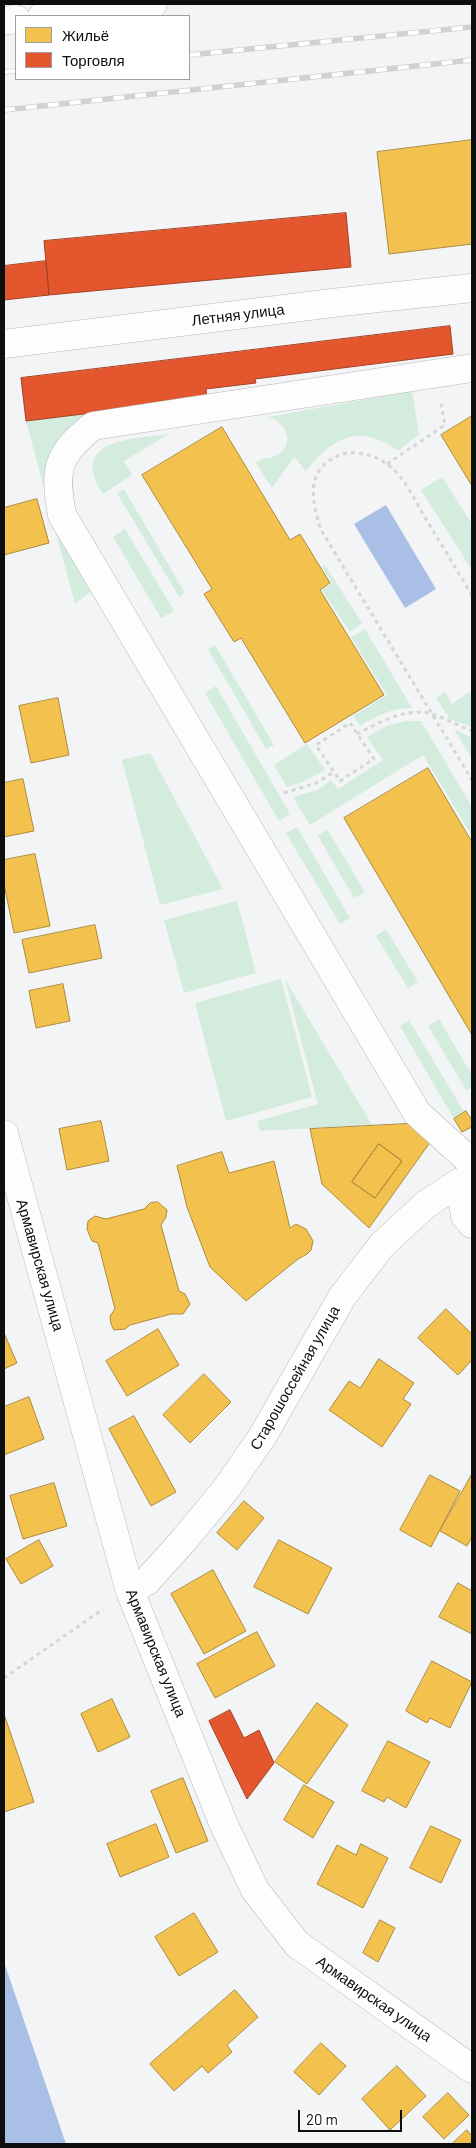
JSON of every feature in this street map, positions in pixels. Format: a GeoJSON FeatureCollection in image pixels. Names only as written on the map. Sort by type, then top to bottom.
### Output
{"type":"FeatureCollection","features":[{"type":"Feature","properties":{"kind":"street"},"geometry":{"type":"LineString","coordinates":[[51,15],[153,4]]}},
{"type":"Feature","properties":{"kind":"street","name":"Летняя улица"},"geometry":{"type":"LineString","coordinates":[[4,344],[331,303],[472,288]]}},
{"type":"Feature","properties":{"kind":"street"},"geometry":{"type":"LineString","coordinates":[[472,368],[93,426],[73,442],[62,458],[57,485],[62,515],[417,1113],[468,1175],[465,1216],[472,1224]]}},
{"type":"Feature","properties":{"kind":"street","name":"Армавирская улица"},"geometry":{"type":"LineString","coordinates":[[4,1134],[130,1591],[224,1824],[254,1890],[297,1944],[472,2069]]}},
{"type":"Feature","properties":{"kind":"street","name":"Старошоссейная улица"},"geometry":{"type":"LineString","coordinates":[[130,1591],[147,1581],[226,1489],[262,1437],[342,1296],[382,1245],[425,1205],[468,1175]]}},
{"type":"Feature","properties":{"kind":"path"},"geometry":{"type":"LineString","coordinates":[[388,464],[445,425],[435,374]]}},
{"type":"Feature","properties":{"kind":"path"},"geometry":{"type":"LineString","coordinates":[[472,596],[407,488],[388,464],[369,454],[357,452],[344,453],[333,458],[323,466],[316,476],[313,490],[314,504],[321,530],[472,780]]}},
{"type":"Feature","properties":{"kind":"path"},"geometry":{"type":"LineString","coordinates":[[358,734],[387,718],[412,713],[432,714],[472,731]]}},
{"type":"Feature","properties":{"kind":"path"},"geometry":{"type":"LineString","coordinates":[[350,723],[374,759],[340,781],[334,772],[316,745],[350,723]]}},
{"type":"Feature","properties":{"kind":"path"},"geometry":{"type":"LineString","coordinates":[[284,793],[316,783],[334,772]]}},
{"type":"Feature","properties":{"kind":"path"},"geometry":{"type":"LineString","coordinates":[[4,1678],[106,1606]]}},
{"type":"Feature","properties":{"kind":"green space"},"geometry":{"type":"Polygon","coordinates":[[[412,391],[419,434],[398,451],[384,442],[371,438],[359,436],[348,438],[337,442],[326,450],[306,471],[294,457],[272,488],[256,463],[277,455],[286,445],[287,439],[284,428],[268,417],[412,391]]]}},
{"type":"Feature","properties":{"kind":"green space"},"geometry":{"type":"Polygon","coordinates":[[[91,413],[58,449],[92,588],[89,593],[75,604],[26,421],[91,413]]]}},
{"type":"Feature","properties":{"kind":"green space"},"geometry":{"type":"Polygon","coordinates":[[[169,434],[124,461],[132,475],[103,494],[94,476],[93,462],[99,452],[109,445],[123,441],[169,434]]]}},
{"type":"Feature","properties":{"kind":"green space"},"geometry":{"type":"Polygon","coordinates":[[[442,477],[472,524],[472,570],[421,490],[442,477]]]}},
{"type":"Feature","properties":{"kind":"green space"},"geometry":{"type":"Polygon","coordinates":[[[124,489],[185,593],[179,597],[117,493],[124,489]]]}},
{"type":"Feature","properties":{"kind":"green space"},"geometry":{"type":"Polygon","coordinates":[[[125,529],[174,611],[161,618],[113,537],[125,529]]]}},
{"type":"Feature","properties":{"kind":"green space"},"geometry":{"type":"Polygon","coordinates":[[[325,565],[362,623],[350,632],[322,590],[332,583],[322,567],[325,565]]]}},
{"type":"Feature","properties":{"kind":"green space"},"geometry":{"type":"Polygon","coordinates":[[[365,629],[412,708],[385,713],[360,726],[353,716],[387,695],[351,637],[365,629]]]}},
{"type":"Feature","properties":{"kind":"green space"},"geometry":{"type":"Polygon","coordinates":[[[215,645],[274,745],[266,749],[208,649],[215,645]]]}},
{"type":"Feature","properties":{"kind":"green space"},"geometry":{"type":"Polygon","coordinates":[[[216,686],[290,814],[279,821],[205,693],[216,686]]]}},
{"type":"Feature","properties":{"kind":"green space"},"geometry":{"type":"Polygon","coordinates":[[[472,690],[472,727],[450,719],[436,698],[445,692],[452,704],[472,690]]]}},
{"type":"Feature","properties":{"kind":"green space"},"geometry":{"type":"Polygon","coordinates":[[[407,721],[421,721],[472,807],[472,836],[423,755],[310,825],[293,797],[318,790],[331,780],[338,789],[383,760],[367,737],[386,726],[407,721]]]}},
{"type":"Feature","properties":{"kind":"green space"},"geometry":{"type":"Polygon","coordinates":[[[454,729],[472,738],[472,759],[454,729]]]}},
{"type":"Feature","properties":{"kind":"green space"},"geometry":{"type":"Polygon","coordinates":[[[307,744],[325,770],[303,782],[287,787],[274,765],[307,744]]]}},
{"type":"Feature","properties":{"kind":"green space"},"geometry":{"type":"Polygon","coordinates":[[[150,753],[223,889],[160,905],[122,760],[150,753]]]}},
{"type":"Feature","properties":{"kind":"green space"},"geometry":{"type":"Polygon","coordinates":[[[297,827],[350,918],[340,924],[286,833],[297,827]]]}},
{"type":"Feature","properties":{"kind":"green space"},"geometry":{"type":"Polygon","coordinates":[[[327,829],[365,892],[354,898],[318,836],[327,829]]]}},
{"type":"Feature","properties":{"kind":"green space"},"geometry":{"type":"Polygon","coordinates":[[[237,901],[256,973],[184,993],[164,920],[237,901]]]}},
{"type":"Feature","properties":{"kind":"green space"},"geometry":{"type":"Polygon","coordinates":[[[386,929],[418,982],[408,988],[376,936],[386,929]]]}},
{"type":"Feature","properties":{"kind":"green space"},"geometry":{"type":"Polygon","coordinates":[[[281,979],[312,1097],[226,1121],[195,1003],[281,979]]]}},
{"type":"Feature","properties":{"kind":"green space"},"geometry":{"type":"Polygon","coordinates":[[[285,979],[372,1125],[260,1131],[257,1121],[318,1104],[285,979]]]}},
{"type":"Feature","properties":{"kind":"green space"},"geometry":{"type":"Polygon","coordinates":[[[439,1019],[472,1075],[472,1087],[466,1090],[428,1026],[439,1019]]]}},
{"type":"Feature","properties":{"kind":"green space"},"geometry":{"type":"Polygon","coordinates":[[[409,1020],[464,1112],[454,1119],[400,1026],[409,1020]]]}},
{"type":"Feature","properties":{"kind":"water"},"geometry":{"type":"Polygon","coordinates":[[[386,505],[436,589],[405,608],[354,524],[386,505]]]}},
{"type":"Feature","properties":{"kind":"water"},"geometry":{"type":"Polygon","coordinates":[[[4,1962],[66,2144],[4,2144],[4,1962]]]}},
{"type":"Feature","properties":{"kind":"building: Жильё"},"geometry":{"type":"Polygon","coordinates":[[[472,140],[472,244],[389,254],[377,152],[472,140]]]}},
{"type":"Feature","properties":{"kind":"building: Жильё"},"geometry":{"type":"Polygon","coordinates":[[[472,416],[472,486],[441,435],[472,416]]]}},
{"type":"Feature","properties":{"kind":"building: Жильё"},"geometry":{"type":"Polygon","coordinates":[[[222,427],[290,540],[300,534],[330,583],[320,590],[384,695],[305,743],[241,638],[234,642],[204,594],[212,589],[142,475],[222,427]]]}},
{"type":"Feature","properties":{"kind":"building: Жильё"},"geometry":{"type":"Polygon","coordinates":[[[37,499],[49,543],[4,555],[4,508],[37,499]]]}},
{"type":"Feature","properties":{"kind":"building: Жильё"},"geometry":{"type":"Polygon","coordinates":[[[58,698],[69,755],[31,763],[19,706],[58,698]]]}},
{"type":"Feature","properties":{"kind":"building: Жильё"},"geometry":{"type":"Polygon","coordinates":[[[428,768],[472,842],[472,1035],[344,818],[428,768]]]}},
{"type":"Feature","properties":{"kind":"building: Жильё"},"geometry":{"type":"Polygon","coordinates":[[[23,779],[34,831],[4,837],[4,783],[23,779]]]}},
{"type":"Feature","properties":{"kind":"building: Жильё"},"geometry":{"type":"Polygon","coordinates":[[[35,854],[50,926],[14,933],[4,884],[4,860],[35,854]]]}},
{"type":"Feature","properties":{"kind":"building: Жильё"},"geometry":{"type":"Polygon","coordinates":[[[95,925],[102,958],[29,973],[22,940],[95,925]]]}},
{"type":"Feature","properties":{"kind":"building: Жильё"},"geometry":{"type":"Polygon","coordinates":[[[63,984],[70,1021],[36,1028],[29,991],[63,984]]]}},
{"type":"Feature","properties":{"kind":"building: Жильё"},"geometry":{"type":"Polygon","coordinates":[[[466,1111],[472,1120],[472,1127],[462,1132],[454,1119],[466,1111]]]}},
{"type":"Feature","properties":{"kind":"building: Жильё"},"geometry":{"type":"Polygon","coordinates":[[[101,1121],[109,1161],[67,1170],[59,1129],[101,1121]]]}},
{"type":"Feature","properties":{"kind":"building: Жильё"},"geometry":{"type":"Polygon","coordinates":[[[424,1123],[431,1141],[369,1228],[322,1184],[310,1129],[424,1123]],[[379,1144],[352,1182],[375,1198],[402,1161],[379,1144]]]}},
{"type":"Feature","properties":{"kind":"building: Жильё"},"geometry":{"type":"Polygon","coordinates":[[[379,1144],[402,1161],[375,1198],[352,1182],[379,1144]]]}},
{"type":"Feature","properties":{"kind":"building: Жильё"},"geometry":{"type":"Polygon","coordinates":[[[222,1152],[229,1173],[274,1161],[290,1228],[296,1224],[306,1229],[313,1241],[311,1250],[307,1254],[298,1259],[246,1301],[210,1267],[187,1207],[177,1166],[222,1152]]]}},
{"type":"Feature","properties":{"kind":"building: Жильё"},"geometry":{"type":"Polygon","coordinates":[[[158,1202],[167,1210],[166,1217],[161,1225],[179,1291],[185,1294],[190,1304],[183,1314],[171,1314],[130,1325],[125,1329],[114,1330],[110,1316],[115,1309],[98,1243],[92,1241],[87,1229],[88,1221],[95,1216],[106,1219],[144,1209],[150,1203],[158,1202]]]}},
{"type":"Feature","properties":{"kind":"building: Жильё"},"geometry":{"type":"Polygon","coordinates":[[[446,1309],[472,1334],[472,1360],[458,1375],[418,1338],[446,1309]]]}},
{"type":"Feature","properties":{"kind":"building: Жильё"},"geometry":{"type":"Polygon","coordinates":[[[158,1329],[179,1365],[127,1396],[106,1361],[158,1329]]]}},
{"type":"Feature","properties":{"kind":"building: Жильё"},"geometry":{"type":"Polygon","coordinates":[[[4,1333],[17,1363],[4,1369],[4,1333]]]}},
{"type":"Feature","properties":{"kind":"building: Жильё"},"geometry":{"type":"Polygon","coordinates":[[[379,1359],[414,1383],[403,1399],[411,1404],[382,1447],[329,1410],[349,1381],[360,1388],[379,1359]]]}},
{"type":"Feature","properties":{"kind":"building: Жильё"},"geometry":{"type":"Polygon","coordinates":[[[204,1374],[231,1402],[190,1443],[163,1415],[204,1374]]]}},
{"type":"Feature","properties":{"kind":"building: Жильё"},"geometry":{"type":"Polygon","coordinates":[[[29,1397],[44,1439],[4,1455],[4,1407],[29,1397]]]}},
{"type":"Feature","properties":{"kind":"building: Жильё"},"geometry":{"type":"Polygon","coordinates":[[[134,1416],[176,1492],[151,1506],[109,1429],[134,1416]]]}},
{"type":"Feature","properties":{"kind":"building: Жильё"},"geometry":{"type":"Polygon","coordinates":[[[472,1474],[472,1537],[467,1546],[440,1531],[472,1474]]]}},
{"type":"Feature","properties":{"kind":"building: Жильё"},"geometry":{"type":"Polygon","coordinates":[[[430,1475],[460,1491],[431,1547],[400,1530],[430,1475]]]}},
{"type":"Feature","properties":{"kind":"building: Жильё"},"geometry":{"type":"Polygon","coordinates":[[[54,1483],[67,1526],[23,1539],[10,1496],[54,1483]]]}},
{"type":"Feature","properties":{"kind":"building: Жильё"},"geometry":{"type":"Polygon","coordinates":[[[244,1501],[264,1518],[237,1550],[217,1533],[244,1501]]]}},
{"type":"Feature","properties":{"kind":"building: Жильё"},"geometry":{"type":"Polygon","coordinates":[[[39,1540],[53,1566],[21,1584],[6,1559],[39,1540]]]}},
{"type":"Feature","properties":{"kind":"building: Жильё"},"geometry":{"type":"Polygon","coordinates":[[[279,1540],[332,1568],[308,1614],[254,1587],[279,1540]]]}},
{"type":"Feature","properties":{"kind":"building: Жильё"},"geometry":{"type":"Polygon","coordinates":[[[213,1570],[246,1631],[204,1654],[171,1594],[213,1570]]]}},
{"type":"Feature","properties":{"kind":"building: Жильё"},"geometry":{"type":"Polygon","coordinates":[[[458,1583],[472,1591],[472,1634],[439,1617],[458,1583]]]}},
{"type":"Feature","properties":{"kind":"building: Жильё"},"geometry":{"type":"Polygon","coordinates":[[[257,1632],[275,1666],[215,1698],[197,1664],[257,1632]]]}},
{"type":"Feature","properties":{"kind":"building: Жильё"},"geometry":{"type":"Polygon","coordinates":[[[432,1661],[472,1682],[450,1728],[430,1718],[427,1723],[406,1711],[432,1661]]]}},
{"type":"Feature","properties":{"kind":"building: Жильё"},"geometry":{"type":"Polygon","coordinates":[[[112,1699],[130,1737],[98,1752],[81,1714],[112,1699]]]}},
{"type":"Feature","properties":{"kind":"building: Жильё"},"geometry":{"type":"Polygon","coordinates":[[[317,1703],[348,1725],[307,1784],[275,1762],[317,1703]]]}},
{"type":"Feature","properties":{"kind":"building: Жильё"},"geometry":{"type":"Polygon","coordinates":[[[4,1714],[34,1802],[4,1812],[4,1714]]]}},
{"type":"Feature","properties":{"kind":"building: Жильё"},"geometry":{"type":"Polygon","coordinates":[[[388,1741],[430,1762],[406,1808],[387,1797],[384,1802],[362,1791],[388,1741]]]}},
{"type":"Feature","properties":{"kind":"building: Жильё"},"geometry":{"type":"Polygon","coordinates":[[[183,1778],[208,1841],[176,1853],[151,1791],[183,1778]]]}},
{"type":"Feature","properties":{"kind":"building: Жильё"},"geometry":{"type":"Polygon","coordinates":[[[304,1785],[334,1802],[313,1838],[284,1820],[304,1785]]]}},
{"type":"Feature","properties":{"kind":"building: Жильё"},"geometry":{"type":"Polygon","coordinates":[[[156,1824],[169,1857],[120,1877],[107,1844],[156,1824]]]}},
{"type":"Feature","properties":{"kind":"building: Жильё"},"geometry":{"type":"Polygon","coordinates":[[[431,1826],[461,1840],[441,1883],[410,1868],[431,1826]]]}},
{"type":"Feature","properties":{"kind":"building: Жильё"},"geometry":{"type":"Polygon","coordinates":[[[361,1844],[388,1858],[363,1908],[317,1884],[337,1845],[356,1855],[361,1844]]]}},
{"type":"Feature","properties":{"kind":"building: Жильё"},"geometry":{"type":"Polygon","coordinates":[[[194,1913],[218,1952],[179,1976],[155,1937],[194,1913]]]}},
{"type":"Feature","properties":{"kind":"building: Жильё"},"geometry":{"type":"Polygon","coordinates":[[[380,1920],[395,1928],[378,1962],[363,1953],[380,1920]]]}},
{"type":"Feature","properties":{"kind":"building: Жильё"},"geometry":{"type":"Polygon","coordinates":[[[235,1990],[258,2017],[227,2045],[232,2052],[208,2073],[202,2066],[174,2091],[150,2064],[235,1990]]]}},
{"type":"Feature","properties":{"kind":"building: Жильё"},"geometry":{"type":"Polygon","coordinates":[[[321,2043],[346,2066],[319,2095],[294,2072],[321,2043]]]}},
{"type":"Feature","properties":{"kind":"building: Жильё"},"geometry":{"type":"Polygon","coordinates":[[[397,2066],[426,2096],[390,2130],[362,2099],[397,2066]]]}},
{"type":"Feature","properties":{"kind":"building: Жильё"},"geometry":{"type":"Polygon","coordinates":[[[448,2093],[469,2115],[444,2139],[423,2117],[448,2093]]]}},
{"type":"Feature","properties":{"kind":"building: Жильё"},"geometry":{"type":"Polygon","coordinates":[[[467,2130],[472,2136],[472,2144],[452,2144],[467,2130]]]}},
{"type":"Feature","properties":{"kind":"building: Торговля"},"geometry":{"type":"Polygon","coordinates":[[[346,213],[351,267],[49,295],[44,241],[346,213]]]}},
{"type":"Feature","properties":{"kind":"building: Торговля"},"geometry":{"type":"Polygon","coordinates":[[[46,261],[49,295],[4,300],[4,266],[46,261]]]}},
{"type":"Feature","properties":{"kind":"building: Торговля"},"geometry":{"type":"Polygon","coordinates":[[[450,326],[453,354],[255,379],[256,383],[206,389],[207,399],[26,421],[21,378],[450,326]]]}},
{"type":"Feature","properties":{"kind":"building: Торговля"},"geometry":{"type":"Polygon","coordinates":[[[230,1710],[244,1738],[259,1730],[274,1763],[247,1799],[209,1721],[230,1710]]]}},
{"type":"Feature","properties":{"kind":"railway"},"geometry":{"type":"LineString","coordinates":[[190,55],[472,27]]}},
{"type":"Feature","properties":{"kind":"railway"},"geometry":{"type":"LineString","coordinates":[[4,110],[472,60]]}},
{"type":"Feature","properties":{"kind":"railway"},"geometry":{"type":"LineString","coordinates":[[4,72],[15,71]]}}]}
